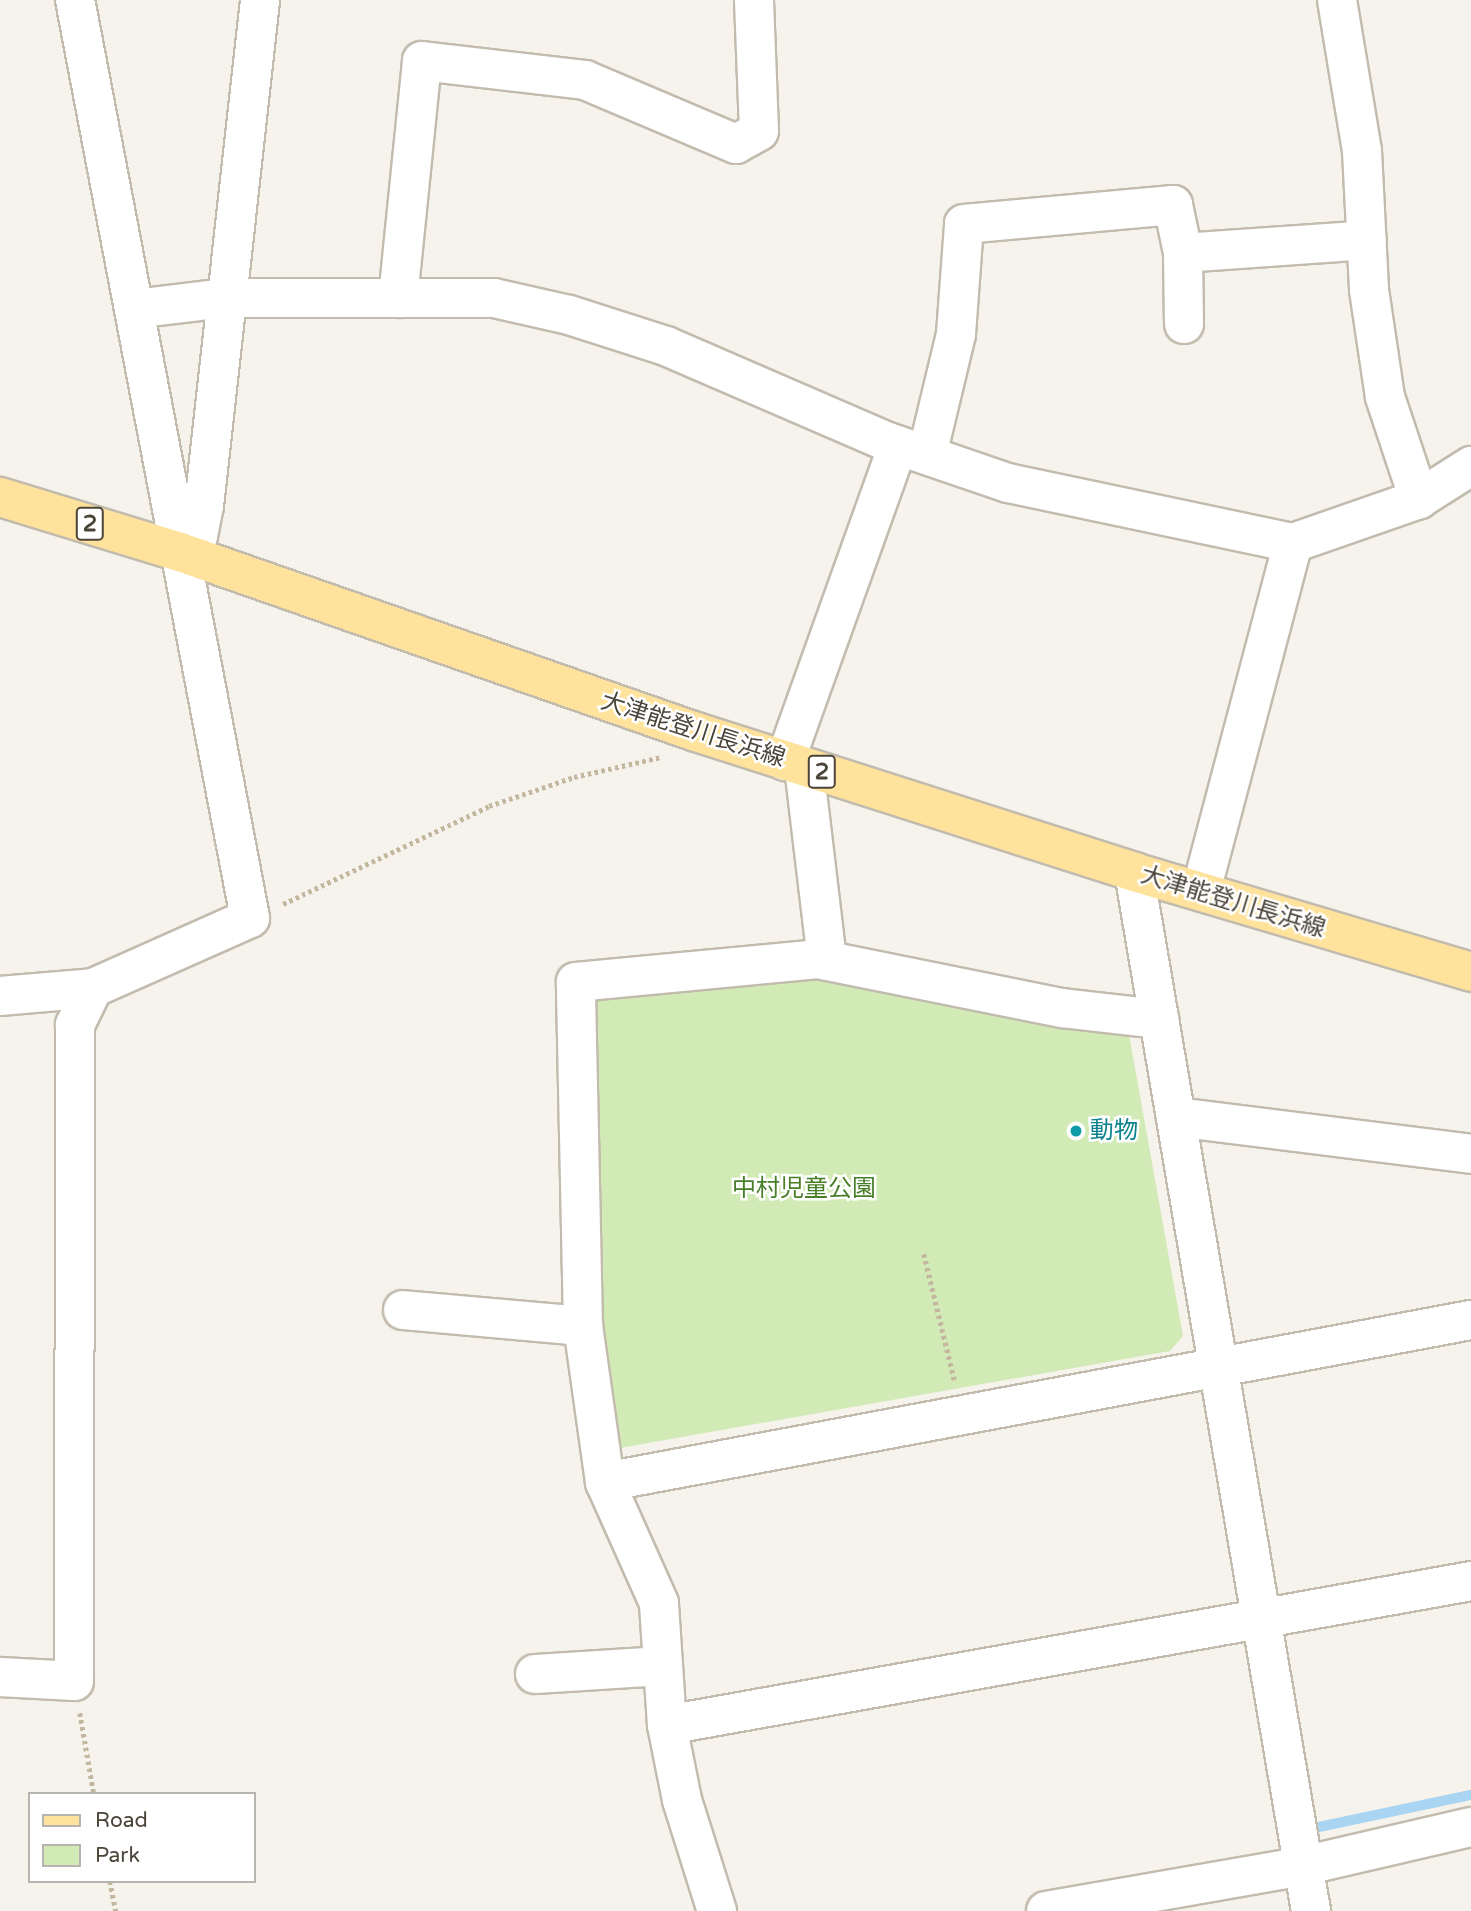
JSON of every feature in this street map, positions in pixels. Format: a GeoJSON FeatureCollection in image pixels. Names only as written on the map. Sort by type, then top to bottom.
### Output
{"type":"FeatureCollection","features":[{"type":"Feature","properties":{"kind":"main road","name":"大津能登川長浜線"},"geometry":{"type":"LineString","coordinates":[[0,497],[180,552],[795,764],[1134,872],[1471,972]]}},
{"type":"Feature","properties":{"kind":"street"},"geometry":{"type":"LineString","coordinates":[[0,996],[93,988],[250,918],[75,0]]}},
{"type":"Feature","properties":{"kind":"street"},"geometry":{"type":"LineString","coordinates":[[180,552],[198,536],[204,506],[260,0]]}},
{"type":"Feature","properties":{"kind":"street"},"geometry":{"type":"LineString","coordinates":[[398,298],[417,72],[422,61],[585,80],[736,144],[759,131],[754,0]]}},
{"type":"Feature","properties":{"kind":"street"},"geometry":{"type":"LineString","coordinates":[[1337,0],[1362,151],[1367,240],[1385,397],[1419,499]]}},
{"type":"Feature","properties":{"kind":"street"},"geometry":{"type":"LineString","coordinates":[[827,961],[795,764],[956,334],[964,224],[1173,205],[1183,253],[1184,324]]}},
{"type":"Feature","properties":{"kind":"street"},"geometry":{"type":"LineString","coordinates":[[1183,253],[1367,240]]}},
{"type":"Feature","properties":{"kind":"street"},"geometry":{"type":"LineString","coordinates":[[134,309],[226,298],[495,298],[569,314],[666,346],[913,450],[1008,483],[1293,543],[1419,499],[1471,466]]}},
{"type":"Feature","properties":{"kind":"street"},"geometry":{"type":"LineString","coordinates":[[1206,872],[1293,543]]}},
{"type":"Feature","properties":{"kind":"street"},"geometry":{"type":"LineString","coordinates":[[1134,872],[1311,1911]]}},
{"type":"Feature","properties":{"kind":"street"},"geometry":{"type":"LineString","coordinates":[[717,1911],[682,1800],[667,1725],[659,1603],[604,1482],[583,1326],[576,982],[827,961],[1062,1007],[1159,1019]]}},
{"type":"Feature","properties":{"kind":"street"},"geometry":{"type":"LineString","coordinates":[[0,1677],[74,1681],[75,1025],[93,988]]}},
{"type":"Feature","properties":{"kind":"street"},"geometry":{"type":"LineString","coordinates":[[1176,1117],[1471,1154]]}},
{"type":"Feature","properties":{"kind":"street"},"geometry":{"type":"LineString","coordinates":[[402,1310],[583,1326]]}},
{"type":"Feature","properties":{"kind":"street"},"geometry":{"type":"LineString","coordinates":[[604,1482],[1471,1320]]}},
{"type":"Feature","properties":{"kind":"street"},"geometry":{"type":"LineString","coordinates":[[667,1725],[1471,1581]]}},
{"type":"Feature","properties":{"kind":"street"},"geometry":{"type":"LineString","coordinates":[[535,1674],[663,1666]]}},
{"type":"Feature","properties":{"kind":"street"},"geometry":{"type":"LineString","coordinates":[[1046,1911],[1303,1866],[1471,1827]]}},
{"type":"Feature","properties":{"kind":"path"},"geometry":{"type":"LineString","coordinates":[[250,918],[353,875],[489,806],[574,777],[657,760],[696,732]]}},
{"type":"Feature","properties":{"kind":"path"},"geometry":{"type":"LineString","coordinates":[[924,1254],[963,1415]]}},
{"type":"Feature","properties":{"kind":"path"},"geometry":{"type":"LineString","coordinates":[[74,1681],[94,1792]]}},
{"type":"Feature","properties":{"kind":"path"},"geometry":{"type":"LineString","coordinates":[[110,1883],[116,1911]]}},
{"type":"Feature","properties":{"kind":"green space","name":"中村児童公園"},"geometry":{"type":"Polygon","coordinates":[[[818,965],[1128,1029],[1183,1336],[1170,1351],[620,1448],[599,1444],[586,991],[818,965]]]}},
{"type":"Feature","properties":{"kind":"waterway"},"geometry":{"type":"LineString","coordinates":[[1314,1828],[1471,1795]]}},
{"type":"Feature","properties":{"kind":"place","name":"動物"},"geometry":{"type":"Point","coordinates":[1076,1131]}}]}
